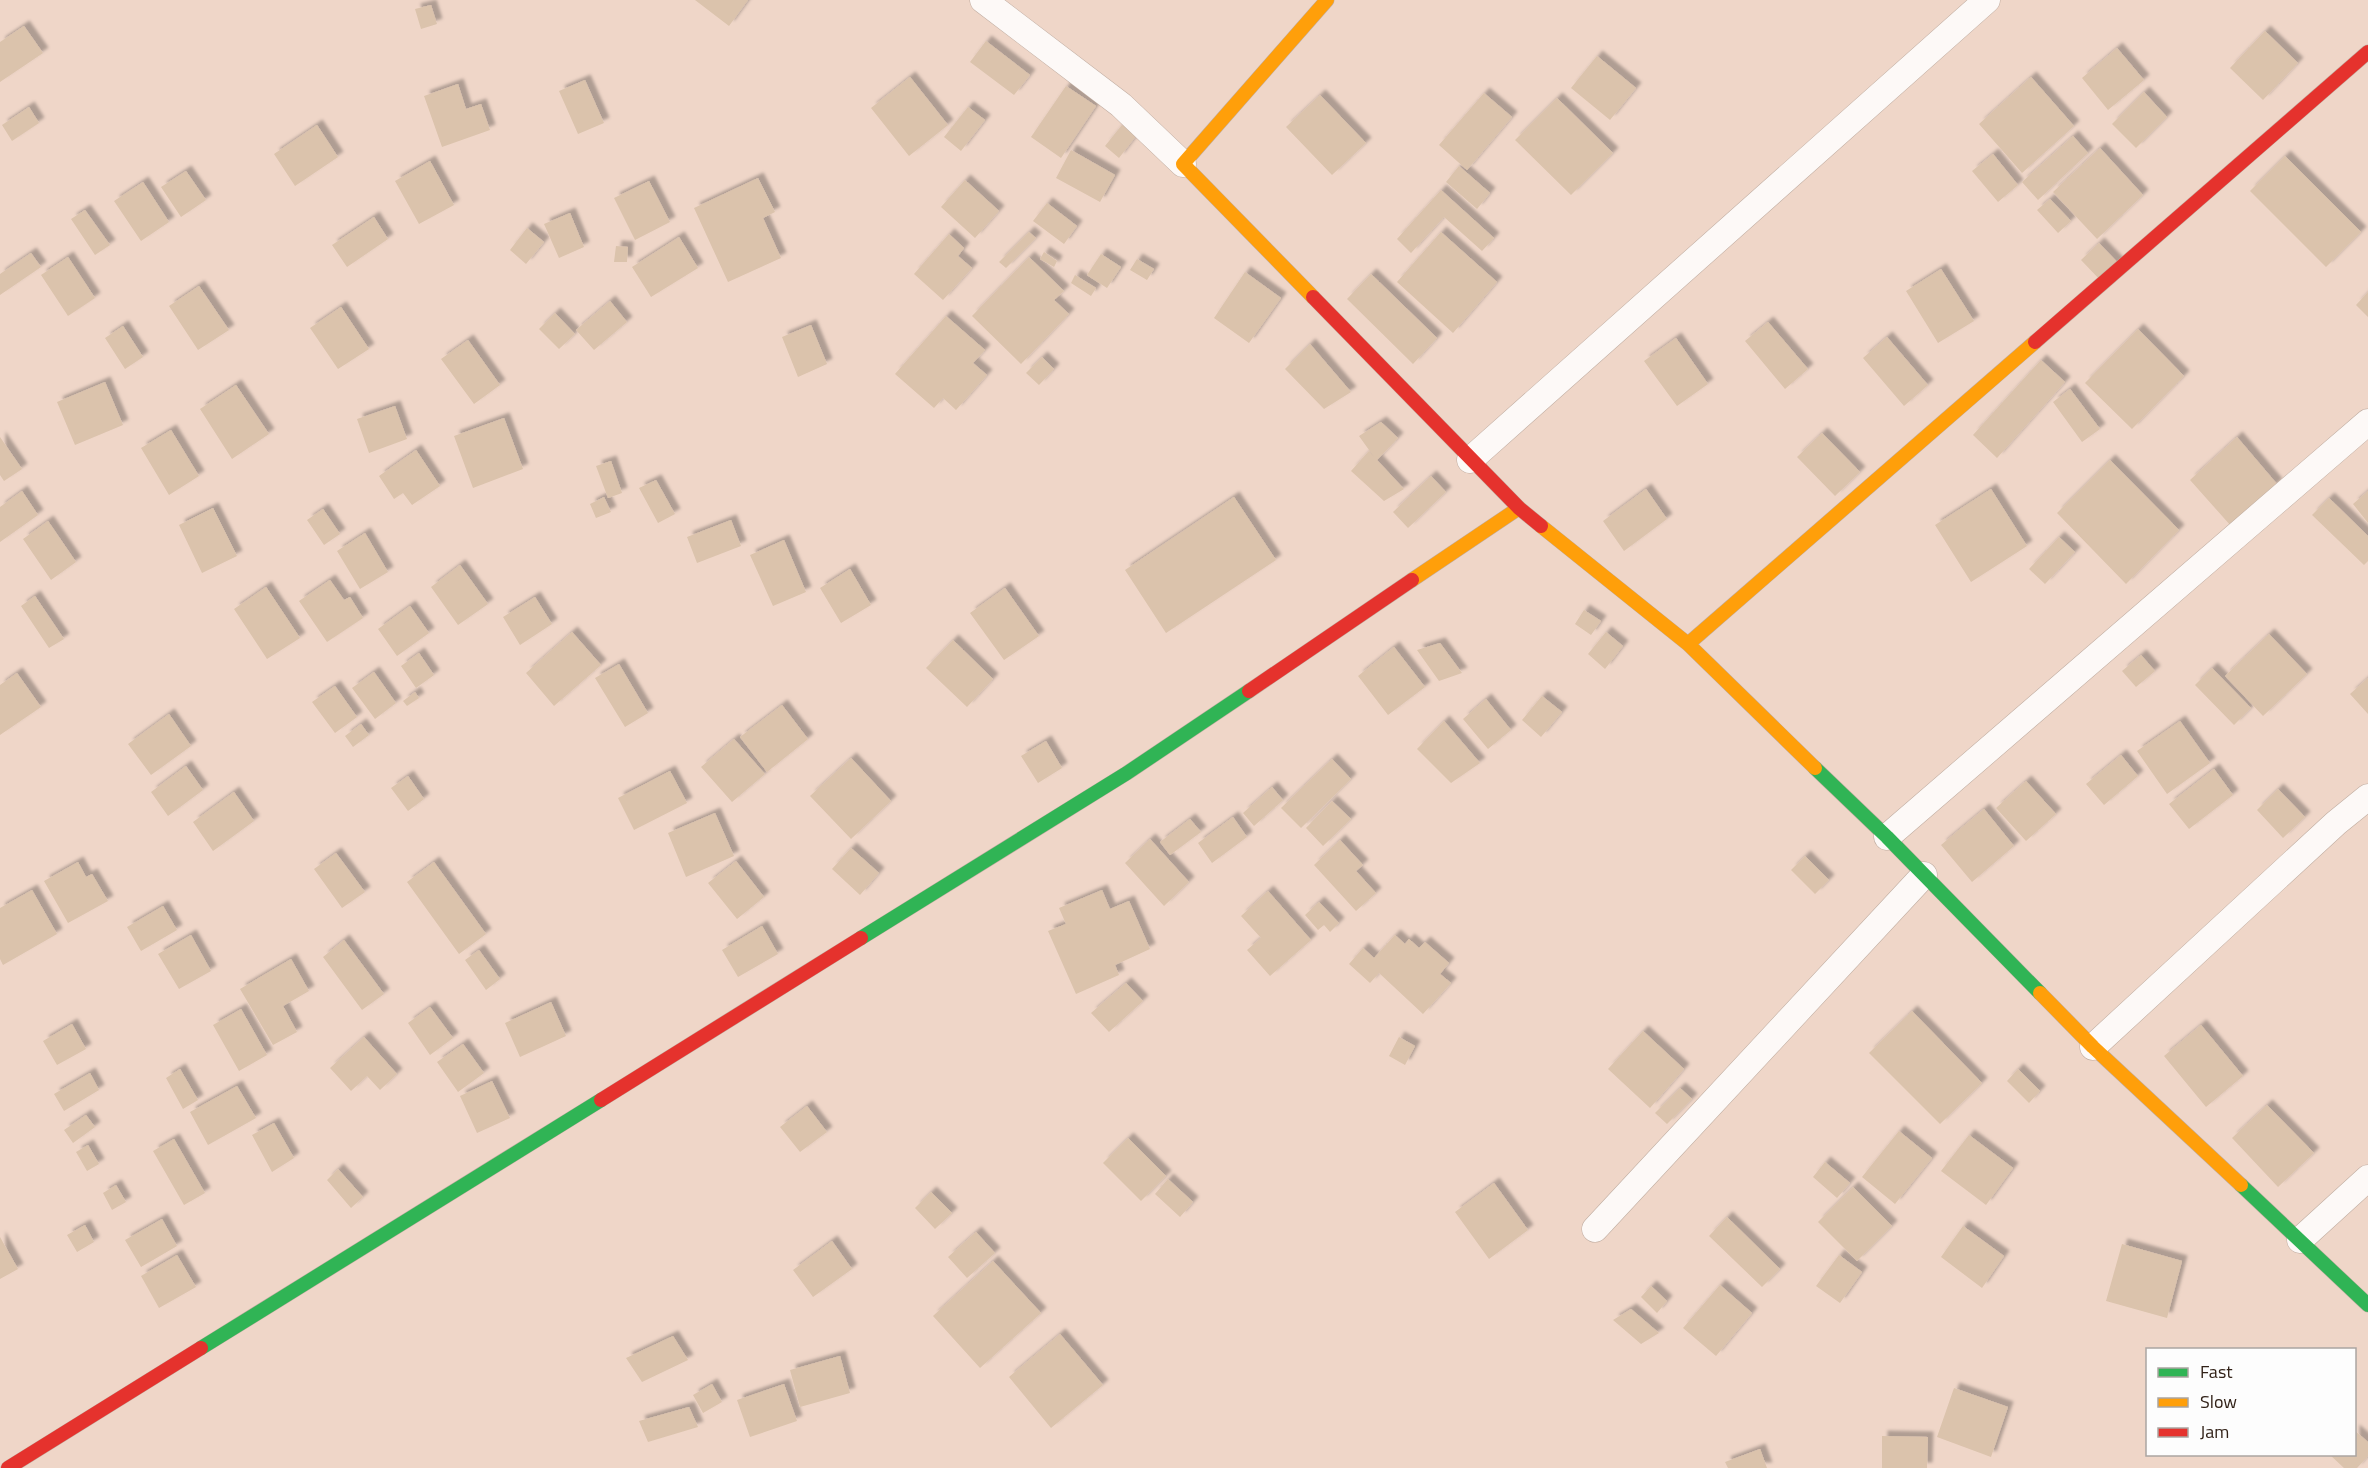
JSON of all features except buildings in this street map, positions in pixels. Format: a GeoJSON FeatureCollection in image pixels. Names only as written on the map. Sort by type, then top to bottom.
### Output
{"type":"FeatureCollection","features":[{"type":"Feature","properties":{"kind":"street"},"geometry":{"type":"LineString","coordinates":[[983,0],[1121,105],[1184,164],[1519,508],[1688,644],[1887,837],[2093,1047],[2368,1305]]}},
{"type":"Feature","properties":{"kind":"street"},"geometry":{"type":"LineString","coordinates":[[1184,164],[1327,0]]}},
{"type":"Feature","properties":{"kind":"street"},"geometry":{"type":"LineString","coordinates":[[1470,460],[1987,0]]}},
{"type":"Feature","properties":{"kind":"street"},"geometry":{"type":"LineString","coordinates":[[1688,644],[2368,52]]}},
{"type":"Feature","properties":{"kind":"street"},"geometry":{"type":"LineString","coordinates":[[1887,837],[2368,422]]}},
{"type":"Feature","properties":{"kind":"street"},"geometry":{"type":"LineString","coordinates":[[8,1468],[1127,772],[1519,508]]}},
{"type":"Feature","properties":{"kind":"street"},"geometry":{"type":"LineString","coordinates":[[2093,1047],[2336,823],[2368,797]]}},
{"type":"Feature","properties":{"kind":"street"},"geometry":{"type":"LineString","coordinates":[[1595,1229],[1924,875]]}},
{"type":"Feature","properties":{"kind":"street"},"geometry":{"type":"LineString","coordinates":[[2300,1240],[2368,1178]]}},
{"type":"Feature","properties":{"kind":"traffic: fast"},"geometry":{"type":"LineString","coordinates":[[861,938],[1127,773],[1249,691]]}},
{"type":"Feature","properties":{"kind":"traffic: fast"},"geometry":{"type":"LineString","coordinates":[[1815,768],[1887,837],[2040,993]]}},
{"type":"Feature","properties":{"kind":"traffic: fast"},"geometry":{"type":"LineString","coordinates":[[201,1348],[601,1100]]}},
{"type":"Feature","properties":{"kind":"traffic: fast"},"geometry":{"type":"LineString","coordinates":[[2241,1185],[2368,1305]]}},
{"type":"Feature","properties":{"kind":"traffic: slow"},"geometry":{"type":"LineString","coordinates":[[1313,297],[1183,164],[1327,0]]}},
{"type":"Feature","properties":{"kind":"traffic: slow"},"geometry":{"type":"LineString","coordinates":[[1688,644],[2035,342]]}},
{"type":"Feature","properties":{"kind":"traffic: slow"},"geometry":{"type":"LineString","coordinates":[[1412,580],[1519,508]]}},
{"type":"Feature","properties":{"kind":"traffic: slow"},"geometry":{"type":"LineString","coordinates":[[1541,526],[1688,644],[1815,768]]}},
{"type":"Feature","properties":{"kind":"traffic: slow"},"geometry":{"type":"LineString","coordinates":[[2040,993],[2093,1047],[2241,1185]]}},
{"type":"Feature","properties":{"kind":"traffic: jam"},"geometry":{"type":"LineString","coordinates":[[2035,342],[2368,52]]}},
{"type":"Feature","properties":{"kind":"traffic: jam"},"geometry":{"type":"LineString","coordinates":[[1313,297],[1519,508],[1541,526]]}},
{"type":"Feature","properties":{"kind":"traffic: jam"},"geometry":{"type":"LineString","coordinates":[[1249,691],[1412,580]]}},
{"type":"Feature","properties":{"kind":"traffic: jam"},"geometry":{"type":"LineString","coordinates":[[601,1100],[861,938]]}},
{"type":"Feature","properties":{"kind":"traffic: jam"},"geometry":{"type":"LineString","coordinates":[[8,1468],[201,1348]]}}]}
